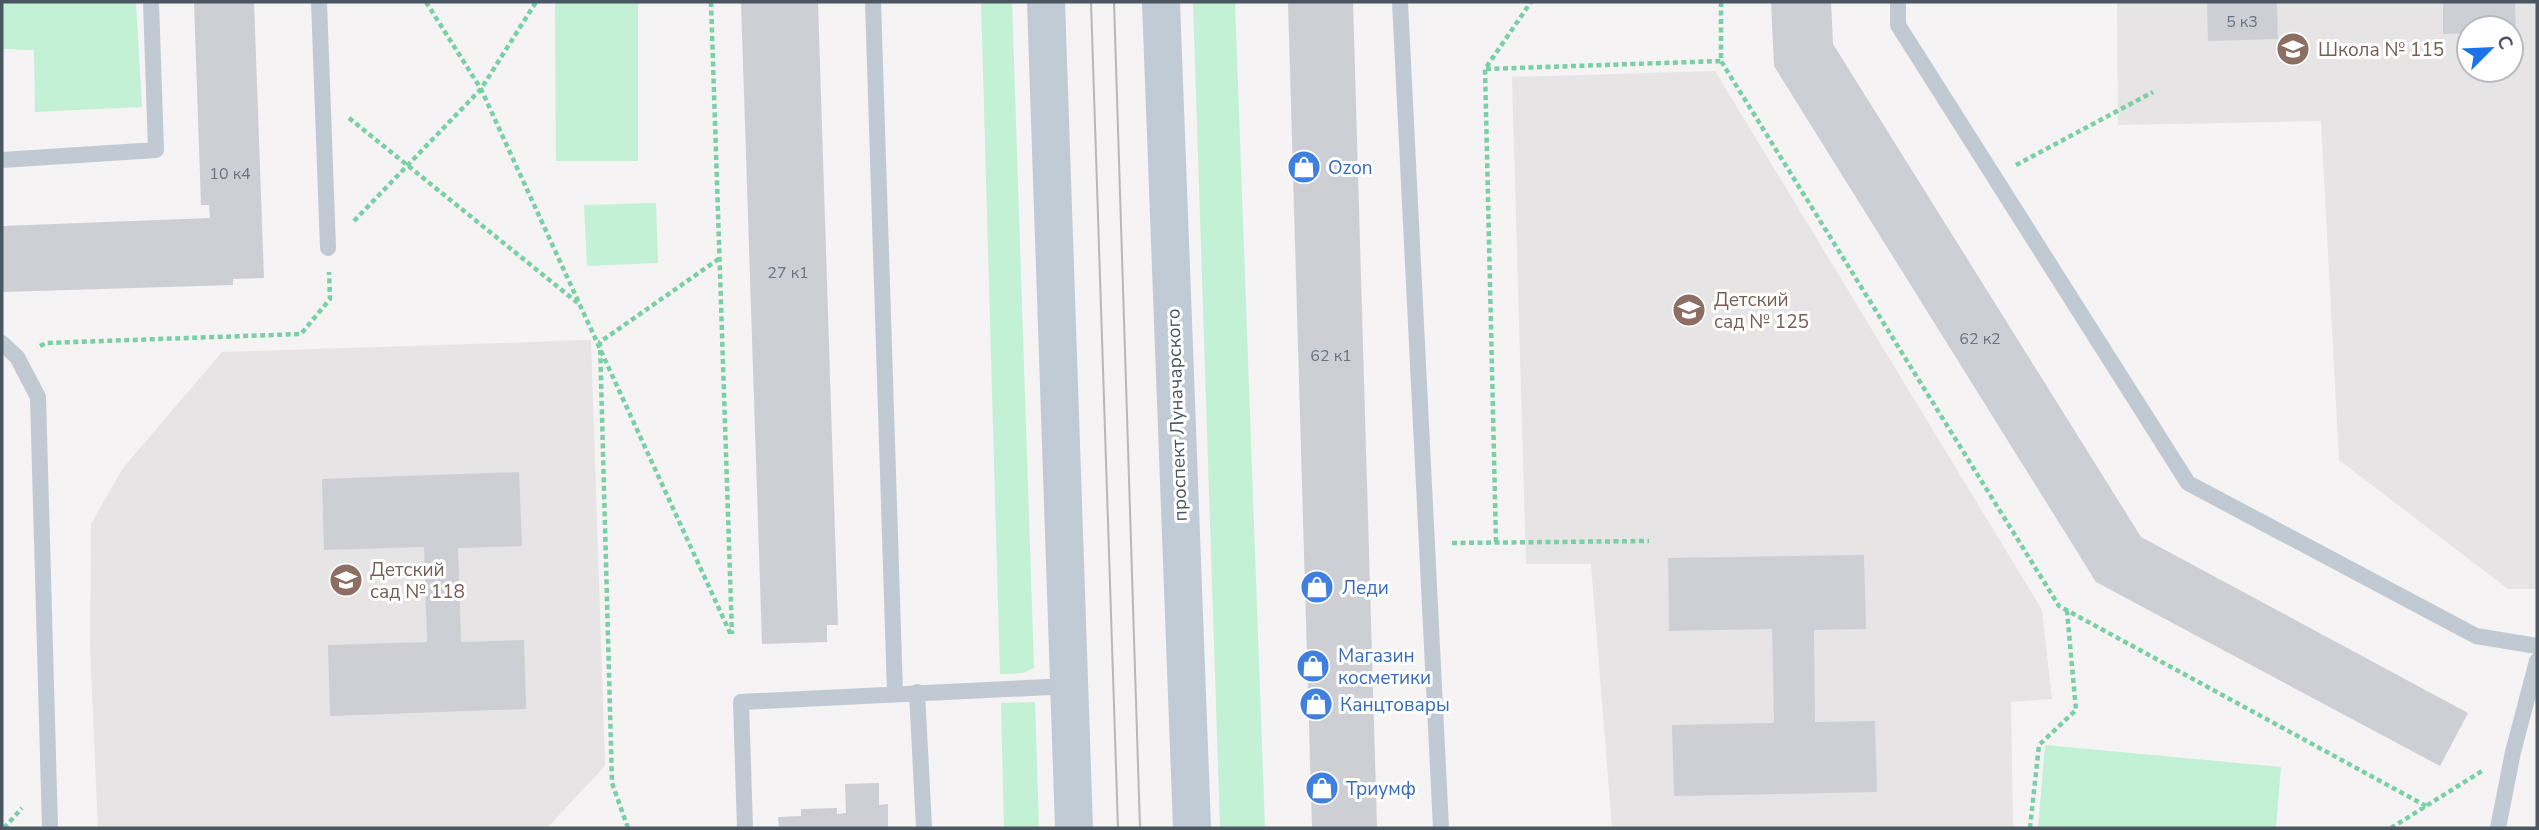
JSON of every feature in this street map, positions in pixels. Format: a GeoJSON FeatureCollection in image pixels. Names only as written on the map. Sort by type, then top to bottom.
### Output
{"type":"FeatureCollection","features":[{"type":"Feature","properties":{"kind":"main road"},"geometry":{"type":"LineString","coordinates":[[1046,2],[1074,828]]}},
{"type":"Feature","properties":{"kind":"main road","name":"проспект Луначарского"},"geometry":{"type":"LineString","coordinates":[[1161,2],[1192,828]]}},
{"type":"Feature","properties":{"kind":"lane"},"geometry":{"type":"LineString","coordinates":[[2,160],[156,150],[151,2]]}},
{"type":"Feature","properties":{"kind":"lane"},"geometry":{"type":"LineString","coordinates":[[318,2],[328,248]]}},
{"type":"Feature","properties":{"kind":"lane"},"geometry":{"type":"LineString","coordinates":[[873,2],[895,693]]}},
{"type":"Feature","properties":{"kind":"lane"},"geometry":{"type":"LineString","coordinates":[[1400,2],[1441,828]]}},
{"type":"Feature","properties":{"kind":"lane"},"geometry":{"type":"LineString","coordinates":[[1898,2],[1898,25],[2188,483],[2476,636],[2537,646]]}},
{"type":"Feature","properties":{"kind":"lane"},"geometry":{"type":"LineString","coordinates":[[2,343],[17,357],[38,397],[50,828]]}},
{"type":"Feature","properties":{"kind":"lane"},"geometry":{"type":"LineString","coordinates":[[2498,828],[2513,752],[2537,661]]}},
{"type":"Feature","properties":{"kind":"lane"},"geometry":{"type":"LineString","coordinates":[[745,828],[741,702],[1070,687]]}},
{"type":"Feature","properties":{"kind":"lane"},"geometry":{"type":"LineString","coordinates":[[917,692],[924,828]]}},
{"type":"Feature","properties":{"kind":"path"},"geometry":{"type":"LineString","coordinates":[[426,2],[481,89],[579,304],[600,342],[732,637],[711,2]]}},
{"type":"Feature","properties":{"kind":"path"},"geometry":{"type":"LineString","coordinates":[[17,357],[46,343],[301,334],[330,299],[328,248],[481,89],[536,2]]}},
{"type":"Feature","properties":{"kind":"path"},"geometry":{"type":"LineString","coordinates":[[1496,542],[1485,69],[1531,2]]}},
{"type":"Feature","properties":{"kind":"path"},"geometry":{"type":"LineString","coordinates":[[1721,2],[1721,61],[2059,606],[2426,806]]}},
{"type":"Feature","properties":{"kind":"path"},"geometry":{"type":"LineString","coordinates":[[1485,69],[1721,61]]}},
{"type":"Feature","properties":{"kind":"path"},"geometry":{"type":"LineString","coordinates":[[1994,177],[2153,92]]}},
{"type":"Feature","properties":{"kind":"path"},"geometry":{"type":"LineString","coordinates":[[322,96],[579,304]]}},
{"type":"Feature","properties":{"kind":"path"},"geometry":{"type":"LineString","coordinates":[[600,342],[719,258]]}},
{"type":"Feature","properties":{"kind":"path"},"geometry":{"type":"LineString","coordinates":[[600,342],[612,783],[628,828]]}},
{"type":"Feature","properties":{"kind":"path"},"geometry":{"type":"LineString","coordinates":[[1427,543],[1649,541]]}},
{"type":"Feature","properties":{"kind":"path"},"geometry":{"type":"LineString","coordinates":[[2030,828],[2039,745],[2076,710],[2067,611]]}},
{"type":"Feature","properties":{"kind":"path"},"geometry":{"type":"LineString","coordinates":[[2391,828],[2513,752]]}},
{"type":"Feature","properties":{"kind":"shaded area"},"geometry":{"type":"Polygon","coordinates":[[[2117,2],[2537,2],[2537,589],[2508,589],[2339,460],[2321,121],[2118,125],[2117,2]]]}},
{"type":"Feature","properties":{"kind":"shaded area","name":"Детский сад № 125"},"geometry":{"type":"Polygon","coordinates":[[[1715,71],[2042,610],[2052,699],[2011,702],[2013,828],[1612,828],[1591,564],[1526,564],[1512,77],[1715,71]]]}},
{"type":"Feature","properties":{"kind":"shaded area","name":"Детский сад № 118"},"geometry":{"type":"Polygon","coordinates":[[[591,340],[605,766],[547,828],[98,828],[90,647],[91,524],[123,468],[222,352],[591,340]]]}},
{"type":"Feature","properties":{"kind":"green space"},"geometry":{"type":"Polygon","coordinates":[[[2,2],[136,2],[142,107],[35,112],[34,50],[2,49],[2,2]]]}},
{"type":"Feature","properties":{"kind":"green space"},"geometry":{"type":"Polygon","coordinates":[[[981,2],[1012,2],[1034,668],[1023,673],[1000,674],[981,2]]]}},
{"type":"Feature","properties":{"kind":"green space"},"geometry":{"type":"Polygon","coordinates":[[[1193,2],[1235,2],[1265,828],[1220,828],[1193,2]]]}},
{"type":"Feature","properties":{"kind":"green space"},"geometry":{"type":"Polygon","coordinates":[[[555,3],[638,3],[638,161],[556,161],[555,3]]]}},
{"type":"Feature","properties":{"kind":"green space"},"geometry":{"type":"Polygon","coordinates":[[[656,203],[658,263],[587,266],[584,205],[656,203]]]}},
{"type":"Feature","properties":{"kind":"green space"},"geometry":{"type":"Polygon","coordinates":[[[1035,702],[1039,828],[1004,828],[1001,703],[1035,702]]]}},
{"type":"Feature","properties":{"kind":"green space"},"geometry":{"type":"Polygon","coordinates":[[[2045,745],[2281,767],[2276,828],[2038,828],[2045,745]]]}},
{"type":"Feature","properties":{"kind":"building"},"geometry":{"type":"Polygon","coordinates":[[[194,2],[254,2],[264,278],[233,279],[233,285],[2,292],[2,226],[210,218],[209,205],[201,205],[194,2]]]}},
{"type":"Feature","properties":{"kind":"building"},"geometry":{"type":"Polygon","coordinates":[[[741,2],[818,2],[838,625],[827,625],[827,642],[762,644],[741,2]]]}},
{"type":"Feature","properties":{"kind":"building"},"geometry":{"type":"Polygon","coordinates":[[[1288,2],[1353,2],[1377,828],[1312,828],[1288,2]]]}},
{"type":"Feature","properties":{"kind":"building"},"geometry":{"type":"Polygon","coordinates":[[[1771,2],[1831,2],[1833,44],[2141,537],[2468,713],[2440,766],[2096,582],[1774,66],[1771,2]]]}},
{"type":"Feature","properties":{"kind":"building"},"geometry":{"type":"Polygon","coordinates":[[[2207,2],[2277,2],[2278,39],[2208,41],[2207,2]]]}},
{"type":"Feature","properties":{"kind":"building"},"geometry":{"type":"Polygon","coordinates":[[[2443,2],[2515,2],[2515,14],[2455,14],[2455,34],[2443,34],[2443,2]]]}},
{"type":"Feature","properties":{"kind":"building"},"geometry":{"type":"Polygon","coordinates":[[[519,472],[522,546],[458,548],[461,642],[524,640],[526,709],[330,716],[328,645],[427,642],[424,547],[324,550],[322,479],[519,472]]]}},
{"type":"Feature","properties":{"kind":"building"},"geometry":{"type":"Polygon","coordinates":[[[1864,555],[1866,629],[1814,630],[1815,722],[1875,721],[1877,792],[1674,796],[1672,725],[1774,723],[1772,629],[1669,631],[1668,558],[1864,555]]]}},
{"type":"Feature","properties":{"kind":"building"},"geometry":{"type":"Polygon","coordinates":[[[879,783],[879,805],[888,804],[888,828],[779,828],[778,817],[801,816],[801,809],[837,808],[837,814],[846,813],[845,784],[879,783]]]}},
{"type":"Feature","properties":{"kind":"tram line"},"geometry":{"type":"LineString","coordinates":[[1091,2],[1118,828]]}},
{"type":"Feature","properties":{"kind":"tram line"},"geometry":{"type":"LineString","coordinates":[[1114,2],[1140,828]]}},
{"type":"Feature","properties":{"kind":"place","name":"Школа № 115"},"geometry":{"type":"Point","coordinates":[2293,49]}},
{"type":"Feature","properties":{"kind":"place","name":"Ozon"},"geometry":{"type":"Point","coordinates":[1304,167]}},
{"type":"Feature","properties":{"kind":"place","name":"Детский сад № 125"},"geometry":{"type":"Point","coordinates":[1689,310]}},
{"type":"Feature","properties":{"kind":"place","name":"Детский сад № 118"},"geometry":{"type":"Point","coordinates":[346,580]}},
{"type":"Feature","properties":{"kind":"place","name":"Леди"},"geometry":{"type":"Point","coordinates":[1317,587]}},
{"type":"Feature","properties":{"kind":"place","name":"Магазин косметики"},"geometry":{"type":"Point","coordinates":[1313,666]}},
{"type":"Feature","properties":{"kind":"place","name":"Канцтовары"},"geometry":{"type":"Point","coordinates":[1316,704]}},
{"type":"Feature","properties":{"kind":"place","name":"Триумф"},"geometry":{"type":"Point","coordinates":[1322,788]}}]}
